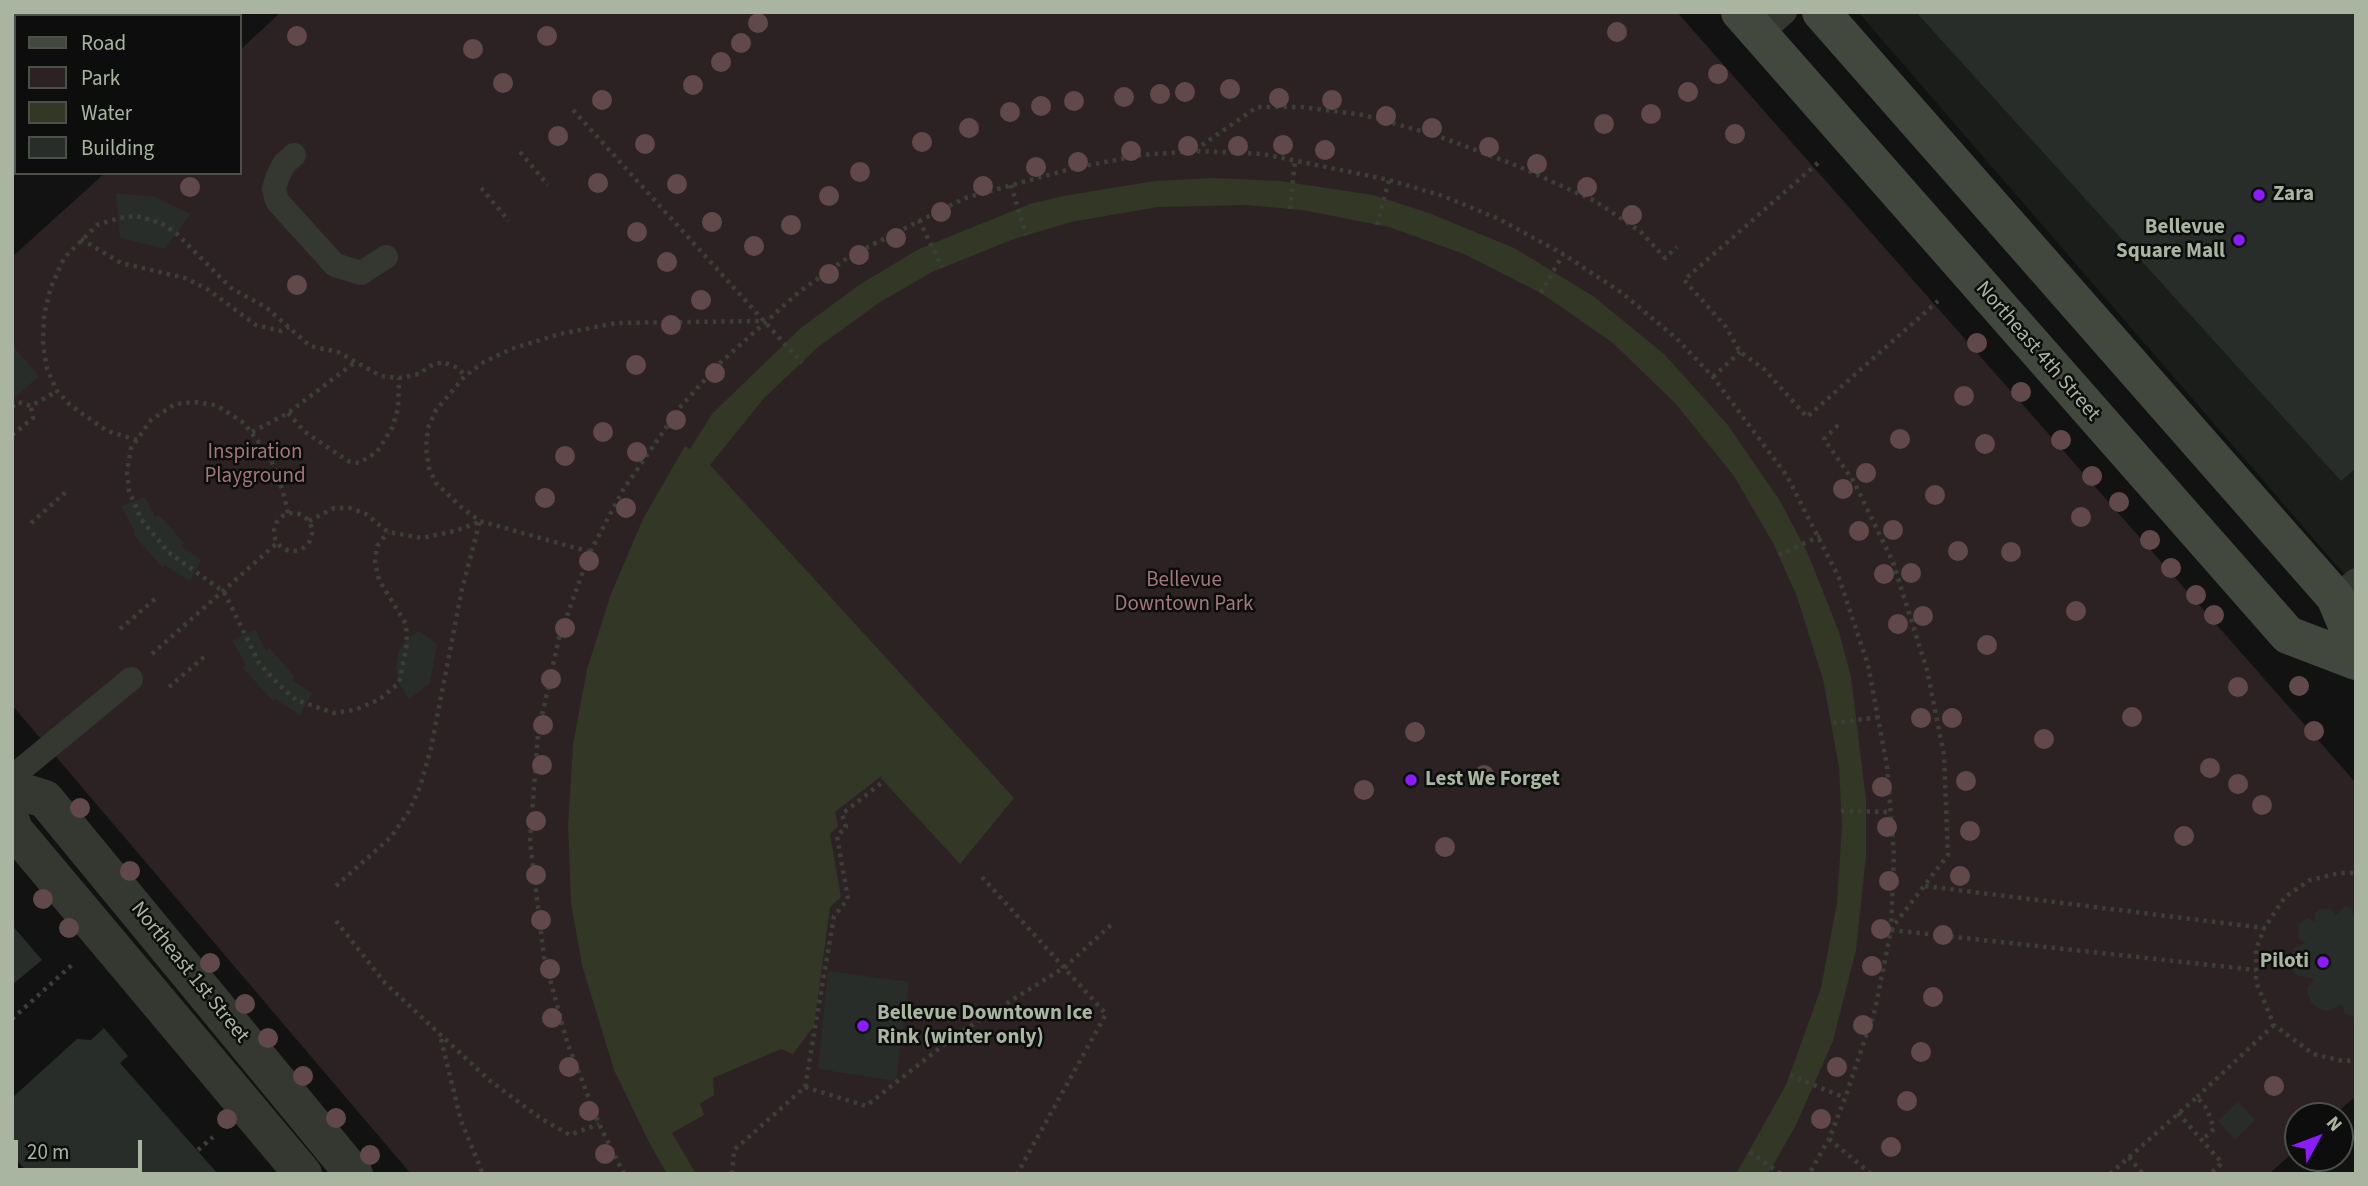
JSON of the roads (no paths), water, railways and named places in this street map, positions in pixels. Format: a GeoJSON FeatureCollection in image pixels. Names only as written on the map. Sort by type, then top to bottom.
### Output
{"type":"FeatureCollection","features":[{"type":"Feature","properties":{"kind":"main road"},"geometry":{"type":"LineString","coordinates":[[1821,12],[2345,589],[2356,647]]}},
{"type":"Feature","properties":{"kind":"main road","name":"Northeast 4th Street"},"geometry":{"type":"LineString","coordinates":[[1762,20],[2288,635],[2356,661]]}},
{"type":"Feature","properties":{"kind":"street","name":"Northeast 1st Street"},"geometry":{"type":"LineString","coordinates":[[12,789],[45,799],[354,1174]]}},
{"type":"Feature","properties":{"kind":"street","name":"Northeast 1st Street"},"geometry":{"type":"LineString","coordinates":[[12,824],[14,830],[303,1174]]}},
{"type":"Feature","properties":{"kind":"lane"},"geometry":{"type":"LineString","coordinates":[[294,155],[284,164],[277,178],[274,189],[277,201],[335,265],[361,273],[386,257]]}},
{"type":"Feature","properties":{"kind":"lane"},"geometry":{"type":"LineString","coordinates":[[12,777],[139,669]]}},
{"type":"Feature","properties":{"kind":"water"},"geometry":{"type":"Polygon","coordinates":[[[1213,178],[1280,181],[1373,195],[1429,213],[1514,248],[1593,296],[1665,355],[1727,424],[1780,501],[1808,554],[1839,632],[1851,677],[1866,800],[1866,856],[1856,950],[1833,1041],[1796,1125],[1768,1174],[1736,1174],[1786,1085],[1821,988],[1837,903],[1842,825],[1839,767],[1823,679],[1796,594],[1773,543],[1734,476],[1676,404],[1613,343],[1541,293],[1464,254],[1389,227],[1302,210],[1246,205],[1158,207],[1071,222],[1014,239],[932,272],[880,302],[818,347],[764,398],[710,465],[1014,798],[960,864],[880,777],[835,812],[838,826],[830,834],[841,897],[830,907],[814,1026],[793,1054],[781,1049],[713,1078],[714,1095],[700,1104],[704,1115],[672,1133],[696,1174],[667,1174],[649,1142],[614,1070],[582,965],[571,903],[568,825],[573,745],[587,669],[611,594],[643,519],[685,446],[690,449],[712,414],[801,328],[859,285],[919,249],[1030,204],[1063,196],[1155,181],[1213,178]]]}},
{"type":"Feature","properties":{"kind":"place","name":"Zara"},"geometry":{"type":"Point","coordinates":[2259,195]}},
{"type":"Feature","properties":{"kind":"place","name":"Bellevue Square Mall"},"geometry":{"type":"Point","coordinates":[2239,240]}},
{"type":"Feature","properties":{"kind":"place","name":"Lest We Forget"},"geometry":{"type":"Point","coordinates":[1411,780]}},
{"type":"Feature","properties":{"kind":"place","name":"Piloti"},"geometry":{"type":"Point","coordinates":[2323,962]}},
{"type":"Feature","properties":{"kind":"place","name":"Bellevue Downtown Ice Rink (winter only)"},"geometry":{"type":"Point","coordinates":[863,1026]}},
{"type":"Feature","properties":{"kind":"park label","name":"Inspiration Playground"},"geometry":{"type":"Point","coordinates":[255,465]}},
{"type":"Feature","properties":{"kind":"park label","name":"Bellevue Downtown Park"},"geometry":{"type":"Point","coordinates":[1184,593]}}]}
